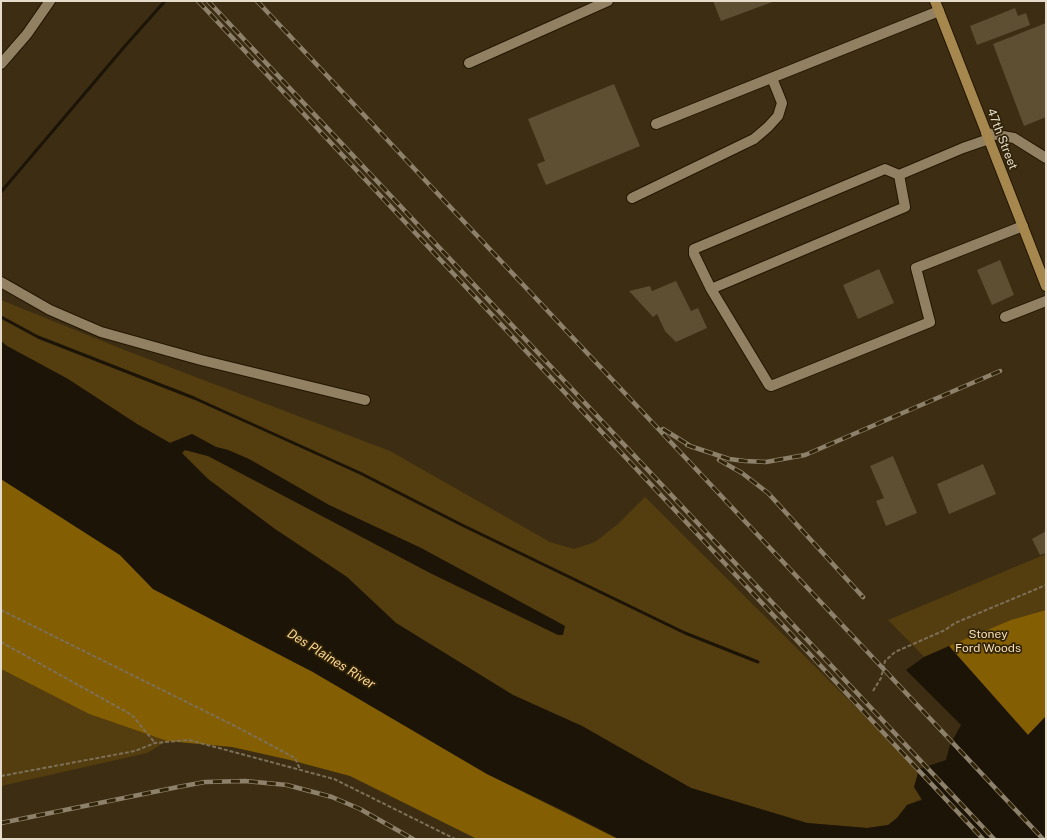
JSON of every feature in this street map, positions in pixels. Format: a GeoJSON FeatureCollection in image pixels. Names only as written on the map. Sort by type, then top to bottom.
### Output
{"type":"FeatureCollection","features":[{"type":"Feature","properties":{"kind":"main road","name":"47th Street"},"geometry":{"type":"LineString","coordinates":[[935,1],[1022,226],[1042,264],[1046,286]]}},
{"type":"Feature","properties":{"kind":"street"},"geometry":{"type":"LineString","coordinates":[[1,64],[27,34],[50,1]]}},
{"type":"Feature","properties":{"kind":"street"},"geometry":{"type":"LineString","coordinates":[[469,63],[608,1]]}},
{"type":"Feature","properties":{"kind":"street"},"geometry":{"type":"LineString","coordinates":[[656,124],[939,11]]}},
{"type":"Feature","properties":{"kind":"street"},"geometry":{"type":"LineString","coordinates":[[632,198],[754,139],[768,128],[778,116],[782,103],[772,78]]}},
{"type":"Feature","properties":{"kind":"street"},"geometry":{"type":"LineString","coordinates":[[1022,226],[916,268],[930,322],[771,386],[768,385],[712,289],[694,254],[694,249],[885,169],[899,175],[988,136],[1014,138],[1046,158]]}},
{"type":"Feature","properties":{"kind":"street"},"geometry":{"type":"LineString","coordinates":[[712,289],[905,207],[899,175]]}},
{"type":"Feature","properties":{"kind":"street"},"geometry":{"type":"LineString","coordinates":[[1,282],[50,310],[101,332],[201,360],[365,400]]}},
{"type":"Feature","properties":{"kind":"street"},"geometry":{"type":"LineString","coordinates":[[1005,317],[1046,301]]}},
{"type":"Feature","properties":{"kind":"path"},"geometry":{"type":"LineString","coordinates":[[873,691],[881,678],[886,661],[895,652],[945,630],[955,623],[1046,585]]}},
{"type":"Feature","properties":{"kind":"path"},"geometry":{"type":"LineString","coordinates":[[1,610],[237,726],[295,758],[300,769]]}},
{"type":"Feature","properties":{"kind":"path"},"geometry":{"type":"LineString","coordinates":[[1,642],[132,715],[155,743]]}},
{"type":"Feature","properties":{"kind":"path"},"geometry":{"type":"LineString","coordinates":[[1,776],[135,752],[155,743],[189,740],[334,779],[455,839]]}},
{"type":"Feature","properties":{"kind":"green space"},"geometry":{"type":"Polygon","coordinates":[[[1,300],[122,349],[390,451],[550,542],[574,549],[595,542],[618,524],[645,497],[940,791],[907,805],[897,818],[888,825],[867,828],[807,823],[691,788],[582,726],[513,695],[396,623],[347,577],[275,529],[208,479],[181,453],[185,450],[208,456],[565,626],[421,548],[329,505],[249,459],[228,450],[216,447],[192,434],[170,443],[137,424],[68,379],[7,346],[1,341],[1,300]]]}},
{"type":"Feature","properties":{"kind":"green space"},"geometry":{"type":"Polygon","coordinates":[[[1,479],[120,555],[153,589],[313,672],[487,774],[618,839],[477,839],[350,776],[290,760],[232,747],[167,741],[89,714],[1,669],[1,479]]]}},
{"type":"Feature","properties":{"kind":"green space","name":"Stoney Ford Woods"},"geometry":{"type":"Polygon","coordinates":[[[1046,554],[1046,781],[888,620],[1046,554]]]}},
{"type":"Feature","properties":{"kind":"green space"},"geometry":{"type":"Polygon","coordinates":[[[1046,610],[1046,716],[1028,735],[949,646],[1011,620],[1046,610]]]}},
{"type":"Feature","properties":{"kind":"green space"},"geometry":{"type":"Polygon","coordinates":[[[1,669],[89,714],[167,741],[147,753],[1,786],[1,669]]]}},
{"type":"Feature","properties":{"kind":"water","name":"Des Plaines River"},"geometry":{"type":"Polygon","coordinates":[[[1,341],[7,346],[68,379],[137,424],[170,443],[192,434],[216,447],[228,450],[249,459],[329,505],[421,548],[565,626],[563,635],[558,635],[430,573],[208,456],[185,450],[182,453],[208,479],[275,529],[347,577],[396,623],[513,695],[582,726],[691,788],[807,823],[867,828],[888,825],[897,818],[907,805],[922,800],[914,787],[919,769],[946,760],[950,745],[961,725],[906,670],[924,657],[949,646],[1028,735],[1046,716],[1046,839],[617,838],[487,774],[313,672],[153,589],[120,555],[1,479],[1,341]]]}},
{"type":"Feature","properties":{"kind":"building"},"geometry":{"type":"Polygon","coordinates":[[[713,1],[775,1],[721,21],[713,1]]]}},
{"type":"Feature","properties":{"kind":"building"},"geometry":{"type":"Polygon","coordinates":[[[1015,8],[1018,16],[1026,13],[1030,25],[977,45],[970,26],[1015,8]]]}},
{"type":"Feature","properties":{"kind":"building"},"geometry":{"type":"Polygon","coordinates":[[[1046,23],[1046,117],[1024,126],[993,44],[1046,23]]]}},
{"type":"Feature","properties":{"kind":"building"},"geometry":{"type":"Polygon","coordinates":[[[614,84],[640,146],[546,185],[537,164],[545,161],[528,119],[614,84]]]}},
{"type":"Feature","properties":{"kind":"building"},"geometry":{"type":"Polygon","coordinates":[[[1000,260],[1014,295],[992,305],[977,270],[1000,260]]]}},
{"type":"Feature","properties":{"kind":"building"},"geometry":{"type":"Polygon","coordinates":[[[879,269],[894,303],[858,319],[843,285],[879,269]]]}},
{"type":"Feature","properties":{"kind":"building"},"geometry":{"type":"Polygon","coordinates":[[[676,281],[691,311],[698,308],[707,328],[676,342],[665,331],[657,314],[653,317],[629,291],[650,286],[652,291],[676,281]]]}},
{"type":"Feature","properties":{"kind":"building"},"geometry":{"type":"Polygon","coordinates":[[[893,456],[917,513],[886,526],[876,501],[884,498],[870,466],[893,456]]]}},
{"type":"Feature","properties":{"kind":"building"},"geometry":{"type":"Polygon","coordinates":[[[983,464],[996,494],[949,514],[937,484],[983,464]]]}},
{"type":"Feature","properties":{"kind":"building"},"geometry":{"type":"Polygon","coordinates":[[[1046,531],[1046,553],[1040,555],[1032,539],[1046,531]]]}},
{"type":"Feature","properties":{"kind":"waterway"},"geometry":{"type":"LineString","coordinates":[[1,192],[165,1]]}},
{"type":"Feature","properties":{"kind":"waterway"},"geometry":{"type":"LineString","coordinates":[[1,317],[38,337],[194,398],[360,473],[462,525],[685,633],[758,662]]}},
{"type":"Feature","properties":{"kind":"railway"},"geometry":{"type":"LineString","coordinates":[[198,1],[983,839]]}},
{"type":"Feature","properties":{"kind":"railway"},"geometry":{"type":"LineString","coordinates":[[208,1],[994,839]]}},
{"type":"Feature","properties":{"kind":"railway"},"geometry":{"type":"LineString","coordinates":[[257,1],[1043,839]]}},
{"type":"Feature","properties":{"kind":"railway"},"geometry":{"type":"LineString","coordinates":[[687,445],[729,459],[745,461],[766,462],[805,455],[1000,371]]}},
{"type":"Feature","properties":{"kind":"railway"},"geometry":{"type":"LineString","coordinates":[[663,429],[692,447]]}},
{"type":"Feature","properties":{"kind":"railway"},"geometry":{"type":"LineString","coordinates":[[719,460],[742,473],[768,493],[863,597]]}},
{"type":"Feature","properties":{"kind":"railway"},"geometry":{"type":"LineString","coordinates":[[1,823],[205,782],[245,781],[287,785],[332,797],[360,809],[413,839]]}}]}
